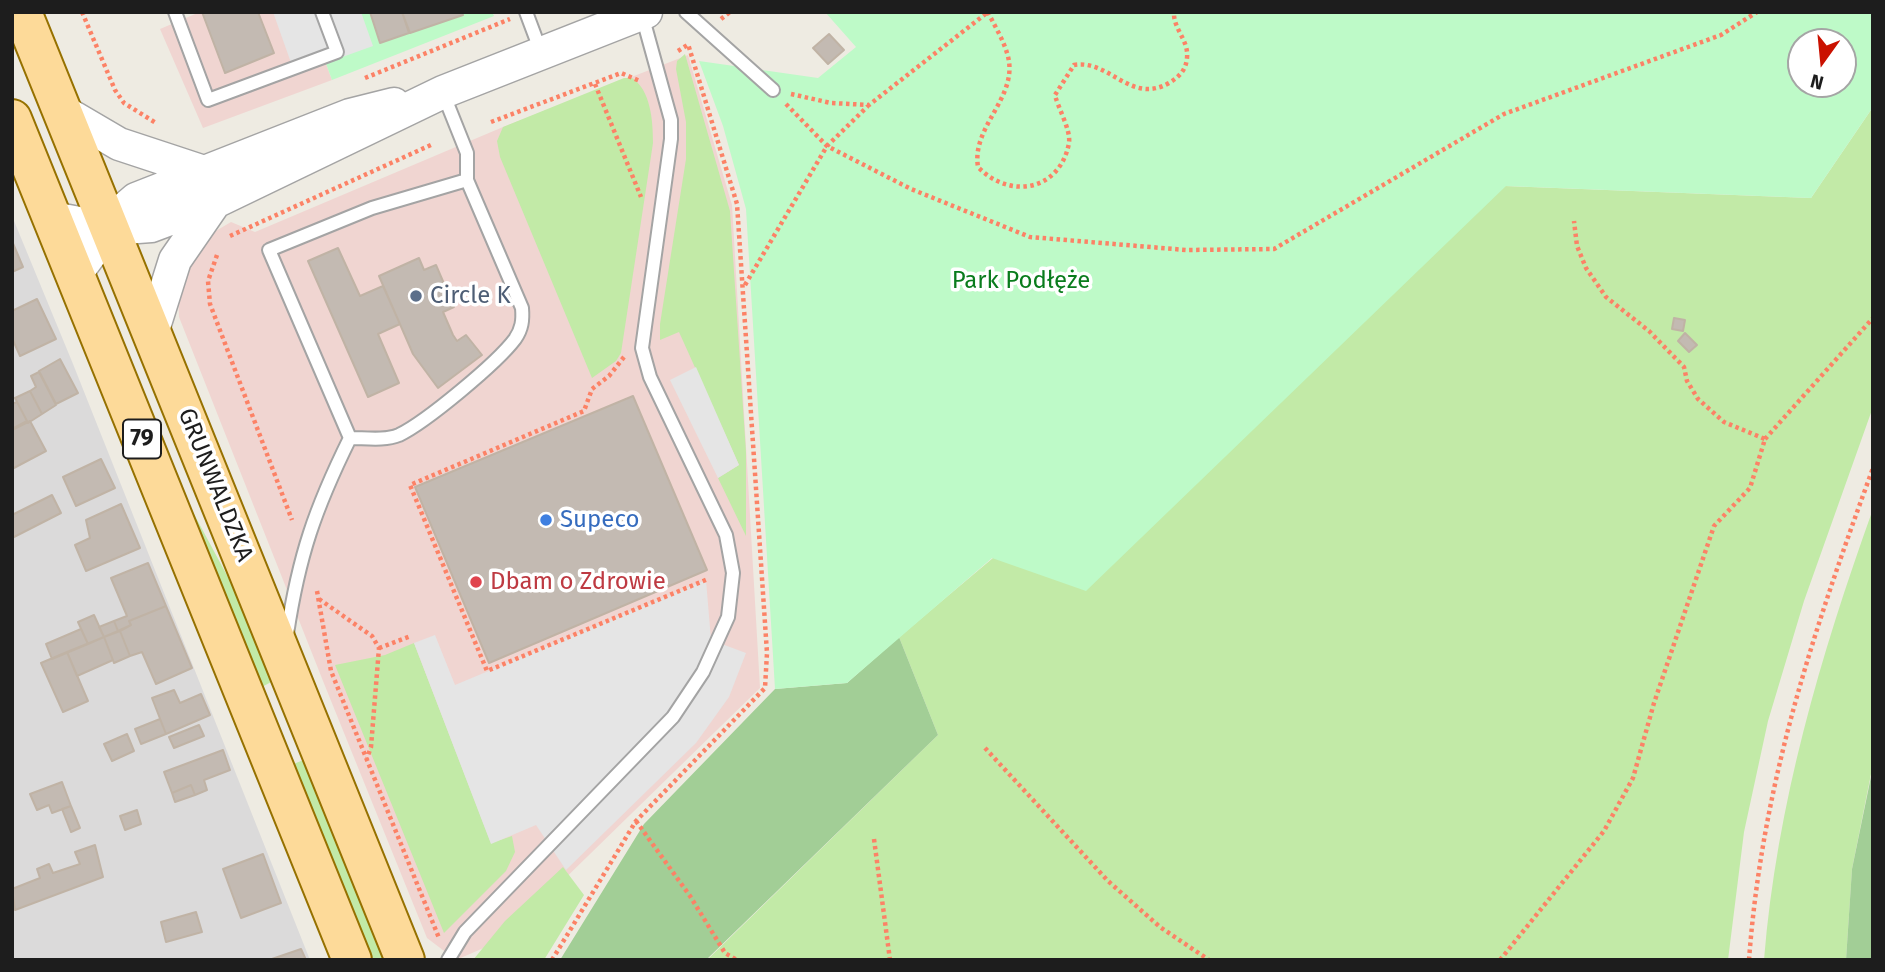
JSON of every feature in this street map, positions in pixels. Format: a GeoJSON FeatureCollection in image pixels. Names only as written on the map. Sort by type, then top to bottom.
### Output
{"type":"FeatureCollection","features":[{"type":"Feature","properties":{"kind":"main road","name":"GRUNWALDZKA"},"geometry":{"type":"LineString","coordinates":[[22,12],[153,330],[405,960]]}},
{"type":"Feature","properties":{"kind":"main road","name":"GRUNWALDZKA"},"geometry":{"type":"LineString","coordinates":[[12,119],[352,960]]}},
{"type":"Feature","properties":{"kind":"street"},"geometry":{"type":"LineString","coordinates":[[52,218],[111,229],[151,226],[215,202],[443,92],[644,14]]}},
{"type":"Feature","properties":{"kind":"street"},"geometry":{"type":"LineString","coordinates":[[75,275],[122,211],[136,199],[350,115],[443,92]]}},
{"type":"Feature","properties":{"kind":"street"},"geometry":{"type":"LineString","coordinates":[[61,110],[119,145],[204,172]]}},
{"type":"Feature","properties":{"kind":"street"},"geometry":{"type":"LineString","coordinates":[[153,330],[175,260],[215,202]]}},
{"type":"Feature","properties":{"kind":"lane"},"geometry":{"type":"LineString","coordinates":[[175,12],[208,100],[337,52],[322,12]]}},
{"type":"Feature","properties":{"kind":"lane"},"geometry":{"type":"LineString","coordinates":[[686,12],[773,90]]}},
{"type":"Feature","properties":{"kind":"lane"},"geometry":{"type":"LineString","coordinates":[[526,13],[541,52]]}},
{"type":"Feature","properties":{"kind":"lane"},"geometry":{"type":"LineString","coordinates":[[448,960],[465,932],[673,717],[703,672],[728,617],[733,573],[726,535],[650,377],[642,348],[671,139],[671,120],[644,14]]}},
{"type":"Feature","properties":{"kind":"lane"},"geometry":{"type":"LineString","coordinates":[[350,438],[397,436],[502,352],[516,338],[523,323],[522,308],[467,180],[467,153],[443,92]]}},
{"type":"Feature","properties":{"kind":"lane"},"geometry":{"type":"LineString","coordinates":[[284,655],[291,595],[303,549],[312,522],[350,438],[269,250],[372,208],[467,180]]}},
{"type":"Feature","properties":{"kind":"path"},"geometry":{"type":"LineString","coordinates":[[82,12],[115,90],[124,103],[167,129]]}},
{"type":"Feature","properties":{"kind":"path"},"geometry":{"type":"LineString","coordinates":[[744,288],[750,273],[827,146],[869,105],[988,12],[1008,54],[1009,68],[1007,85],[976,143],[978,167],[987,177],[1019,186],[1040,185],[1055,176],[1063,161],[1069,139],[1055,95],[1074,65],[1087,63],[1103,69],[1119,82],[1143,90],[1159,88],[1182,73],[1187,59],[1187,47],[1173,22],[1174,12]]}},
{"type":"Feature","properties":{"kind":"path"},"geometry":{"type":"LineString","coordinates":[[773,90],[827,146],[911,189],[1030,237],[1186,250],[1274,249],[1504,114],[1721,35],[1757,12]]}},
{"type":"Feature","properties":{"kind":"path"},"geometry":{"type":"LineString","coordinates":[[353,83],[526,13]]}},
{"type":"Feature","properties":{"kind":"path"},"geometry":{"type":"LineString","coordinates":[[688,44],[703,90]]}},
{"type":"Feature","properties":{"kind":"path"},"geometry":{"type":"LineString","coordinates":[[491,122],[621,72],[644,82],[647,90]]}},
{"type":"Feature","properties":{"kind":"path"},"geometry":{"type":"LineString","coordinates":[[595,84],[643,202]]}},
{"type":"Feature","properties":{"kind":"path"},"geometry":{"type":"LineString","coordinates":[[773,90],[831,103],[869,105]]}},
{"type":"Feature","properties":{"kind":"path"},"geometry":{"type":"LineString","coordinates":[[222,245],[230,236],[301,202],[433,145]]}},
{"type":"Feature","properties":{"kind":"path"},"geometry":{"type":"LineString","coordinates":[[1574,221],[1577,246],[1592,278],[1606,297],[1663,346],[1684,368],[1687,381],[1698,399],[1724,422],[1765,439]]}},
{"type":"Feature","properties":{"kind":"path"},"geometry":{"type":"LineString","coordinates":[[219,251],[208,281],[210,304],[297,533]]}},
{"type":"Feature","properties":{"kind":"path"},"geometry":{"type":"LineString","coordinates":[[1500,960],[1604,831],[1633,778],[1654,703],[1714,526],[1750,488],[1765,439],[1873,318]]}},
{"type":"Feature","properties":{"kind":"path"},"geometry":{"type":"LineString","coordinates":[[625,353],[621,363],[592,389],[584,411],[410,485],[487,671],[708,579]]}},
{"type":"Feature","properties":{"kind":"path"},"geometry":{"type":"LineString","coordinates":[[1749,960],[1764,835],[1787,726],[1822,606],[1873,468]]}},
{"type":"Feature","properties":{"kind":"path"},"geometry":{"type":"LineString","coordinates":[[315,583],[331,671],[439,938]]}},
{"type":"Feature","properties":{"kind":"path"},"geometry":{"type":"LineString","coordinates":[[318,598],[372,636],[379,648],[371,747],[366,759]]}},
{"type":"Feature","properties":{"kind":"path"},"geometry":{"type":"LineString","coordinates":[[379,648],[411,636]]}},
{"type":"Feature","properties":{"kind":"path"},"geometry":{"type":"LineString","coordinates":[[985,748],[1108,881],[1160,927],[1209,960]]}},
{"type":"Feature","properties":{"kind":"path"},"geometry":{"type":"LineString","coordinates":[[636,821],[690,896],[725,953],[726,960]]}},
{"type":"Feature","properties":{"kind":"path"},"geometry":{"type":"LineString","coordinates":[[874,839],[890,960]]}},
{"type":"Feature","properties":{"kind":"path"},"geometry":{"type":"LineString","coordinates":[[725,953],[737,960]]}},
{"type":"Feature","properties":{"kind":"shaded area"},"geometry":{"type":"Polygon","coordinates":[[[200,12],[307,12],[332,80],[203,128],[160,29],[200,12]]]}},
{"type":"Feature","properties":{"kind":"shaded area"},"geometry":{"type":"Polygon","coordinates":[[[273,12],[361,12],[373,46],[295,74],[273,12]]]}},
{"type":"Feature","properties":{"kind":"shaded area"},"geometry":{"type":"Polygon","coordinates":[[[688,55],[732,205],[760,688],[502,940],[456,960],[427,938],[323,681],[179,317],[178,294],[182,274],[209,235],[231,222],[255,232],[503,127],[688,55]]]}},
{"type":"Feature","properties":{"kind":"shaded area"},"geometry":{"type":"Polygon","coordinates":[[[12,216],[73,364],[310,960],[12,960],[12,216]]]}},
{"type":"Feature","properties":{"kind":"shaded area"},"geometry":{"type":"Polygon","coordinates":[[[696,367],[739,465],[718,478],[670,380],[696,367]]]}},
{"type":"Feature","properties":{"kind":"shaded area"},"geometry":{"type":"Polygon","coordinates":[[[706,580],[711,640],[746,653],[729,697],[696,743],[566,870],[536,825],[491,844],[414,643],[435,635],[455,685],[706,580]]]}},
{"type":"Feature","properties":{"kind":"green space"},"geometry":{"type":"Polygon","coordinates":[[[307,12],[492,12],[494,16],[332,80],[307,12]]]}},
{"type":"Feature","properties":{"kind":"green space","name":"Park Podłęże"},"geometry":{"type":"Polygon","coordinates":[[[825,12],[1873,12],[1873,107],[1811,198],[1506,186],[1086,591],[992,558],[847,683],[775,689],[746,209],[723,126],[699,61],[818,78],[856,47],[825,12]]]}},
{"type":"Feature","properties":{"kind":"green space"},"geometry":{"type":"Polygon","coordinates":[[[685,54],[730,211],[746,452],[746,536],[718,478],[739,465],[679,332],[660,340],[660,324],[686,159],[686,122],[676,69],[677,61],[685,54]]]}},
{"type":"Feature","properties":{"kind":"green space"},"geometry":{"type":"Polygon","coordinates":[[[624,78],[632,78],[638,83],[647,98],[653,143],[621,353],[616,361],[592,378],[500,157],[497,141],[503,127],[624,78]]]}},
{"type":"Feature","properties":{"kind":"green space"},"geometry":{"type":"Polygon","coordinates":[[[1873,107],[1873,407],[1804,601],[1768,721],[1744,832],[1728,960],[707,960],[938,735],[899,637],[993,558],[1505,186],[1811,198],[1873,107]]]}},
{"type":"Feature","properties":{"kind":"green space"},"geometry":{"type":"Polygon","coordinates":[[[173,475],[237,594],[273,681],[260,688],[173,475]]]}},
{"type":"Feature","properties":{"kind":"green space"},"geometry":{"type":"Polygon","coordinates":[[[1873,509],[1873,764],[1852,869],[1846,960],[1764,960],[1779,844],[1803,731],[1835,620],[1873,509]]]}},
{"type":"Feature","properties":{"kind":"green space"},"geometry":{"type":"Polygon","coordinates":[[[899,637],[938,735],[706,960],[560,960],[644,824],[775,689],[847,683],[899,637]]]}},
{"type":"Feature","properties":{"kind":"green space"},"geometry":{"type":"Polygon","coordinates":[[[414,643],[491,843],[512,836],[515,852],[506,871],[444,933],[335,665],[385,655],[414,643]]]}},
{"type":"Feature","properties":{"kind":"green space"},"geometry":{"type":"Polygon","coordinates":[[[306,759],[388,960],[370,960],[291,765],[306,759]]]}},
{"type":"Feature","properties":{"kind":"green space"},"geometry":{"type":"Polygon","coordinates":[[[1873,767],[1873,960],[1846,960],[1852,869],[1873,767]]]}},
{"type":"Feature","properties":{"kind":"green space"},"geometry":{"type":"Polygon","coordinates":[[[563,867],[584,895],[544,960],[473,960],[505,921],[563,867]]]}},
{"type":"Feature","properties":{"kind":"building"},"geometry":{"type":"Polygon","coordinates":[[[202,12],[258,12],[274,53],[225,73],[202,12]]]}},
{"type":"Feature","properties":{"kind":"building"},"geometry":{"type":"Polygon","coordinates":[[[370,12],[402,12],[409,33],[380,43],[370,12]]]}},
{"type":"Feature","properties":{"kind":"building"},"geometry":{"type":"Polygon","coordinates":[[[402,12],[462,12],[463,15],[410,33],[402,12]]]}},
{"type":"Feature","properties":{"kind":"building"},"geometry":{"type":"Polygon","coordinates":[[[829,34],[844,50],[828,64],[813,48],[829,34]]]}},
{"type":"Feature","properties":{"kind":"building"},"geometry":{"type":"Polygon","coordinates":[[[12,241],[23,267],[12,272],[12,241]]]}},
{"type":"Feature","properties":{"kind":"building"},"geometry":{"type":"Polygon","coordinates":[[[338,248],[360,296],[383,286],[400,324],[378,334],[399,383],[368,397],[308,261],[338,248]]]}},
{"type":"Feature","properties":{"kind":"building"},"geometry":{"type":"Polygon","coordinates":[[[419,258],[424,270],[436,265],[454,307],[443,312],[453,335],[457,341],[466,335],[482,355],[438,388],[413,354],[379,276],[419,258]]]}},
{"type":"Feature","properties":{"kind":"building"},"geometry":{"type":"Polygon","coordinates":[[[37,299],[56,339],[20,356],[12,338],[12,311],[37,299]]]}},
{"type":"Feature","properties":{"kind":"building"},"geometry":{"type":"Polygon","coordinates":[[[1674,318],[1685,320],[1683,331],[1672,329],[1674,318]]]}},
{"type":"Feature","properties":{"kind":"building"},"geometry":{"type":"Polygon","coordinates":[[[1685,333],[1697,345],[1689,352],[1678,341],[1685,333]]]}},
{"type":"Feature","properties":{"kind":"building"},"geometry":{"type":"Polygon","coordinates":[[[60,359],[78,393],[56,404],[39,371],[60,359]]]}},
{"type":"Feature","properties":{"kind":"building"},"geometry":{"type":"Polygon","coordinates":[[[39,372],[56,405],[42,414],[30,391],[36,387],[31,376],[39,372]]]}},
{"type":"Feature","properties":{"kind":"building"},"geometry":{"type":"Polygon","coordinates":[[[30,391],[42,414],[28,423],[15,398],[30,391]]]}},
{"type":"Feature","properties":{"kind":"building"},"geometry":{"type":"Polygon","coordinates":[[[633,396],[707,570],[489,663],[415,487],[633,396]]]}},
{"type":"Feature","properties":{"kind":"building"},"geometry":{"type":"Polygon","coordinates":[[[17,402],[27,421],[12,429],[12,404],[17,402]]]}},
{"type":"Feature","properties":{"kind":"building"},"geometry":{"type":"Polygon","coordinates":[[[30,421],[46,451],[12,469],[12,430],[30,421]]]}},
{"type":"Feature","properties":{"kind":"building"},"geometry":{"type":"Polygon","coordinates":[[[101,459],[115,488],[76,506],[63,477],[101,459]]]}},
{"type":"Feature","properties":{"kind":"building"},"geometry":{"type":"Polygon","coordinates":[[[52,495],[61,513],[12,538],[12,515],[52,495]]]}},
{"type":"Feature","properties":{"kind":"building"},"geometry":{"type":"Polygon","coordinates":[[[121,504],[140,548],[86,571],[75,545],[90,538],[86,520],[121,504]]]}},
{"type":"Feature","properties":{"kind":"building"},"geometry":{"type":"Polygon","coordinates":[[[148,563],[166,606],[129,621],[131,625],[118,631],[114,621],[127,616],[111,578],[148,563]]]}},
{"type":"Feature","properties":{"kind":"building"},"geometry":{"type":"Polygon","coordinates":[[[166,606],[192,668],[156,684],[142,652],[130,656],[120,631],[131,625],[129,621],[166,606]]]}},
{"type":"Feature","properties":{"kind":"building"},"geometry":{"type":"Polygon","coordinates":[[[94,615],[104,637],[88,644],[78,622],[94,615]]]}},
{"type":"Feature","properties":{"kind":"building"},"geometry":{"type":"Polygon","coordinates":[[[114,621],[118,631],[104,637],[99,627],[114,621]]]}},
{"type":"Feature","properties":{"kind":"building"},"geometry":{"type":"Polygon","coordinates":[[[81,629],[88,644],[52,659],[46,644],[81,629]]]}},
{"type":"Feature","properties":{"kind":"building"},"geometry":{"type":"Polygon","coordinates":[[[120,631],[130,656],[114,663],[104,637],[120,631]]]}},
{"type":"Feature","properties":{"kind":"building"},"geometry":{"type":"Polygon","coordinates":[[[104,637],[113,660],[77,676],[67,652],[104,637]]]}},
{"type":"Feature","properties":{"kind":"building"},"geometry":{"type":"Polygon","coordinates":[[[67,652],[88,701],[63,712],[41,663],[67,652]]]}},
{"type":"Feature","properties":{"kind":"building"},"geometry":{"type":"Polygon","coordinates":[[[174,690],[180,703],[201,694],[210,715],[166,734],[152,698],[174,690]]]}},
{"type":"Feature","properties":{"kind":"building"},"geometry":{"type":"Polygon","coordinates":[[[160,719],[166,734],[141,744],[135,729],[160,719]]]}},
{"type":"Feature","properties":{"kind":"building"},"geometry":{"type":"Polygon","coordinates":[[[199,725],[204,736],[174,748],[169,737],[199,725]]]}},
{"type":"Feature","properties":{"kind":"building"},"geometry":{"type":"Polygon","coordinates":[[[127,734],[134,751],[112,761],[104,744],[127,734]]]}},
{"type":"Feature","properties":{"kind":"building"},"geometry":{"type":"Polygon","coordinates":[[[223,750],[230,770],[204,780],[207,790],[195,795],[191,785],[172,793],[164,772],[223,750]]]}},
{"type":"Feature","properties":{"kind":"building"},"geometry":{"type":"Polygon","coordinates":[[[62,782],[71,806],[52,813],[49,805],[37,810],[30,794],[62,782]]]}},
{"type":"Feature","properties":{"kind":"building"},"geometry":{"type":"Polygon","coordinates":[[[191,785],[195,795],[175,802],[172,793],[191,785]]]}},
{"type":"Feature","properties":{"kind":"building"},"geometry":{"type":"Polygon","coordinates":[[[71,806],[80,828],[71,832],[62,809],[71,806]]]}},
{"type":"Feature","properties":{"kind":"building"},"geometry":{"type":"Polygon","coordinates":[[[137,810],[141,824],[125,830],[120,816],[137,810]]]}},
{"type":"Feature","properties":{"kind":"building"},"geometry":{"type":"Polygon","coordinates":[[[95,845],[103,877],[15,910],[12,889],[40,878],[37,869],[49,864],[53,873],[80,864],[75,852],[95,845]]]}},
{"type":"Feature","properties":{"kind":"building"},"geometry":{"type":"Polygon","coordinates":[[[263,854],[281,903],[241,918],[223,869],[263,854]]]}},
{"type":"Feature","properties":{"kind":"building"},"geometry":{"type":"Polygon","coordinates":[[[196,912],[202,932],[166,942],[161,922],[196,912]]]}},
{"type":"Feature","properties":{"kind":"building"},"geometry":{"type":"Polygon","coordinates":[[[301,949],[306,960],[269,960],[301,949]]]}},
{"type":"Feature","properties":{"kind":"place","name":"Circle K"},"geometry":{"type":"Point","coordinates":[416,296]}},
{"type":"Feature","properties":{"kind":"place","name":"Supeco"},"geometry":{"type":"Point","coordinates":[546,520]}},
{"type":"Feature","properties":{"kind":"place","name":"Dbam o Zdrowie"},"geometry":{"type":"Point","coordinates":[476,582]}}]}
